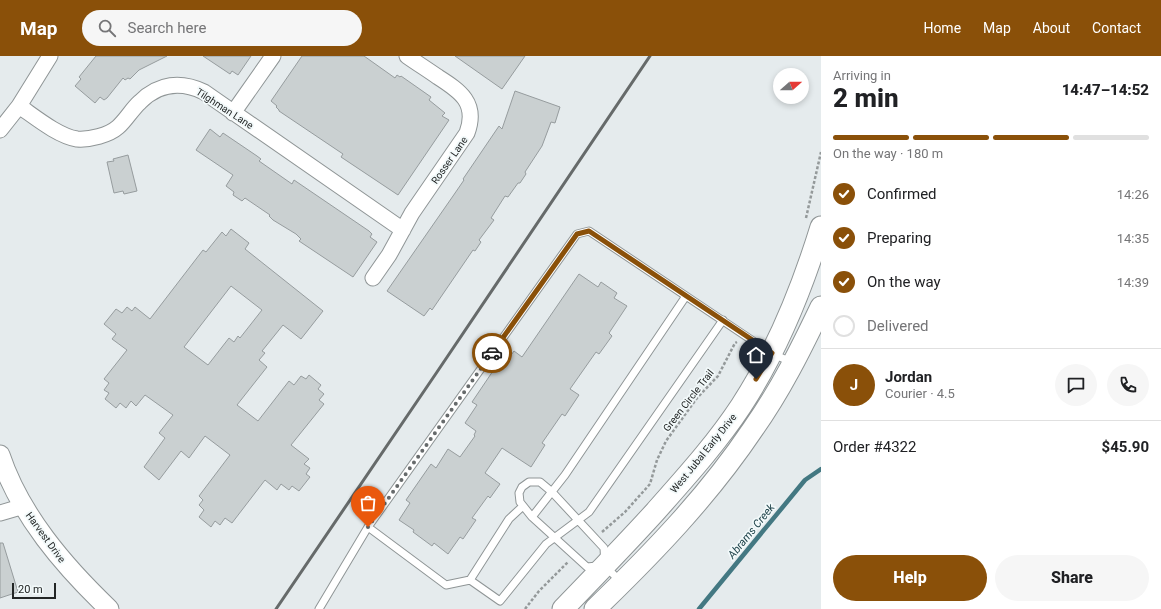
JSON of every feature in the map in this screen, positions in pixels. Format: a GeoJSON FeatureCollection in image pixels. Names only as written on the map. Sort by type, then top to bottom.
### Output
{"type":"FeatureCollection","features":[{"type":"Feature","properties":{"kind":"main road","name":"West Jubal Early Drive"},"geometry":{"type":"LineString","coordinates":[[563,609],[606,566],[687,476],[718,438],[741,405],[772,353],[787,321],[806,271],[813,224]]}},
{"type":"Feature","properties":{"kind":"main road"},"geometry":{"type":"LineString","coordinates":[[595,609],[660,544],[723,470],[754,428],[793,363],[821,307]]}},
{"type":"Feature","properties":{"kind":"street"},"geometry":{"type":"LineString","coordinates":[[0,130],[19,106],[50,56]]}},
{"type":"Feature","properties":{"kind":"street"},"geometry":{"type":"LineString","coordinates":[[233,113],[273,56]]}},
{"type":"Feature","properties":{"kind":"street","name":"Rosser Lane"},"geometry":{"type":"LineString","coordinates":[[373,278],[412,213],[467,133],[471,119],[466,100],[458,90],[407,56]]}},
{"type":"Feature","properties":{"kind":"street","name":"Tilghman Lane"},"geometry":{"type":"LineString","coordinates":[[19,106],[62,134],[78,139],[110,132],[117,128],[144,98],[161,88],[174,85],[198,89],[403,230]]}},
{"type":"Feature","properties":{"kind":"street","name":"Harvest Drive"},"geometry":{"type":"LineString","coordinates":[[0,455],[6,485],[24,506],[62,560],[82,584],[109,609]]}},
{"type":"Feature","properties":{"kind":"street"},"geometry":{"type":"LineString","coordinates":[[0,513],[24,506]]}},
{"type":"Feature","properties":{"kind":"lane"},"geometry":{"type":"LineString","coordinates":[[319,609],[368,527],[577,234],[589,231],[772,353],[793,363]]}},
{"type":"Feature","properties":{"kind":"lane"},"geometry":{"type":"LineString","coordinates":[[532,518],[565,475],[686,296]]}},
{"type":"Feature","properties":{"kind":"lane"},"geometry":{"type":"LineString","coordinates":[[470,580],[500,601],[546,544],[589,512],[723,320]]}},
{"type":"Feature","properties":{"kind":"lane"},"geometry":{"type":"LineString","coordinates":[[606,566],[587,567],[532,518],[520,502],[519,494],[522,486],[529,482],[540,482],[552,492],[604,548],[606,566],[622,583]]}},
{"type":"Feature","properties":{"kind":"lane"},"geometry":{"type":"LineString","coordinates":[[368,527],[446,585],[470,580],[509,519],[523,506]]}},
{"type":"Feature","properties":{"kind":"path"},"geometry":{"type":"LineString","coordinates":[[813,224],[821,152]]}},
{"type":"Feature","properties":{"kind":"path","name":"Green Circle Trail"},"geometry":{"type":"LineString","coordinates":[[596,538],[625,512],[650,484],[657,460],[666,441],[697,398],[718,376],[735,343],[748,337]]}},
{"type":"Feature","properties":{"kind":"path"},"geometry":{"type":"LineString","coordinates":[[525,609],[538,591],[574,557]]}},
{"type":"Feature","properties":{"kind":"building"},"geometry":{"type":"Polygon","coordinates":[[[96,56],[167,56],[139,70],[130,79],[128,78],[125,80],[123,78],[107,98],[104,100],[100,97],[95,103],[75,86],[81,79],[79,77],[96,56]]]}},
{"type":"Feature","properties":{"kind":"building"},"geometry":{"type":"Polygon","coordinates":[[[203,56],[251,56],[238,75],[232,71],[230,74],[203,56]]]}},
{"type":"Feature","properties":{"kind":"building"},"geometry":{"type":"Polygon","coordinates":[[[302,56],[364,56],[395,78],[397,75],[400,77],[401,76],[431,97],[429,100],[445,113],[442,116],[449,120],[398,195],[341,157],[343,154],[279,111],[276,107],[277,106],[271,101],[302,56]]]}},
{"type":"Feature","properties":{"kind":"building"},"geometry":{"type":"Polygon","coordinates":[[[455,56],[525,56],[502,89],[455,56]]]}},
{"type":"Feature","properties":{"kind":"building"},"geometry":{"type":"Polygon","coordinates":[[[515,91],[560,107],[555,123],[551,122],[542,146],[525,172],[526,174],[520,183],[518,183],[508,197],[505,196],[491,218],[494,220],[479,240],[481,242],[475,251],[473,250],[432,310],[430,308],[424,316],[387,291],[464,180],[463,179],[499,126],[502,129],[515,91]]]}},
{"type":"Feature","properties":{"kind":"building"},"geometry":{"type":"Polygon","coordinates":[[[210,129],[220,137],[223,133],[257,156],[261,159],[259,161],[292,184],[294,180],[372,234],[370,237],[377,242],[353,277],[299,241],[301,239],[296,234],[273,220],[269,216],[270,215],[245,198],[242,201],[233,195],[234,192],[226,186],[233,175],[196,150],[210,129]]]}},
{"type":"Feature","properties":{"kind":"building"},"geometry":{"type":"Polygon","coordinates":[[[128,155],[137,191],[124,194],[123,191],[114,193],[107,162],[114,161],[113,159],[128,155]]]}},
{"type":"Feature","properties":{"kind":"building"},"geometry":{"type":"Polygon","coordinates":[[[231,229],[249,243],[245,249],[323,311],[301,339],[283,325],[262,351],[265,353],[259,360],[267,367],[237,405],[258,421],[289,381],[294,385],[301,376],[306,379],[309,375],[321,385],[318,389],[324,394],[319,400],[324,404],[291,445],[309,459],[304,464],[310,468],[306,474],[310,477],[299,491],[292,486],[289,490],[281,484],[277,490],[265,480],[232,523],[225,518],[220,525],[215,521],[211,527],[199,517],[204,510],[199,505],[203,500],[199,496],[230,455],[205,436],[189,458],[181,451],[159,480],[144,467],[165,438],[159,433],[173,415],[145,395],[136,406],[131,401],[126,408],[120,403],[116,408],[105,399],[109,393],[104,390],[109,383],[104,379],[127,350],[112,339],[116,334],[104,324],[116,309],[122,313],[127,307],[132,311],[135,307],[150,319],[203,250],[206,252],[222,232],[226,236],[231,229]],[[231,286],[184,347],[208,365],[229,338],[234,342],[238,336],[240,338],[262,310],[231,286]]]}},
{"type":"Feature","properties":{"kind":"building"},"geometry":{"type":"Polygon","coordinates":[[[579,274],[598,287],[601,282],[617,293],[614,298],[627,306],[609,333],[612,336],[599,354],[596,352],[570,389],[579,395],[565,416],[562,414],[542,443],[545,445],[531,467],[502,448],[485,473],[500,484],[490,498],[488,496],[472,518],[476,520],[463,539],[460,537],[448,554],[434,543],[432,546],[413,532],[414,530],[399,520],[410,503],[406,500],[431,464],[436,468],[448,449],[460,457],[475,436],[476,431],[465,423],[477,405],[472,402],[497,365],[502,368],[514,351],[522,357],[579,274]]]}},
{"type":"Feature","properties":{"kind":"building"},"geometry":{"type":"Polygon","coordinates":[[[0,543],[3,543],[18,592],[0,598],[0,543]]]}},
{"type":"Feature","properties":{"kind":"waterway","name":"Abrams Creek"},"geometry":{"type":"LineString","coordinates":[[699,609],[805,480],[821,469]]}},
{"type":"Feature","properties":{"kind":"railway"},"geometry":{"type":"LineString","coordinates":[[276,609],[650,56]]}},
{"type":"Feature","properties":{"kind":"way so far"},"geometry":{"type":"LineString","coordinates":[[368,527],[492,353]]}},
{"type":"Feature","properties":{"kind":"route"},"geometry":{"type":"LineString","coordinates":[[492,353],[577,234],[589,231],[772,353],[756,379]]}}]}
